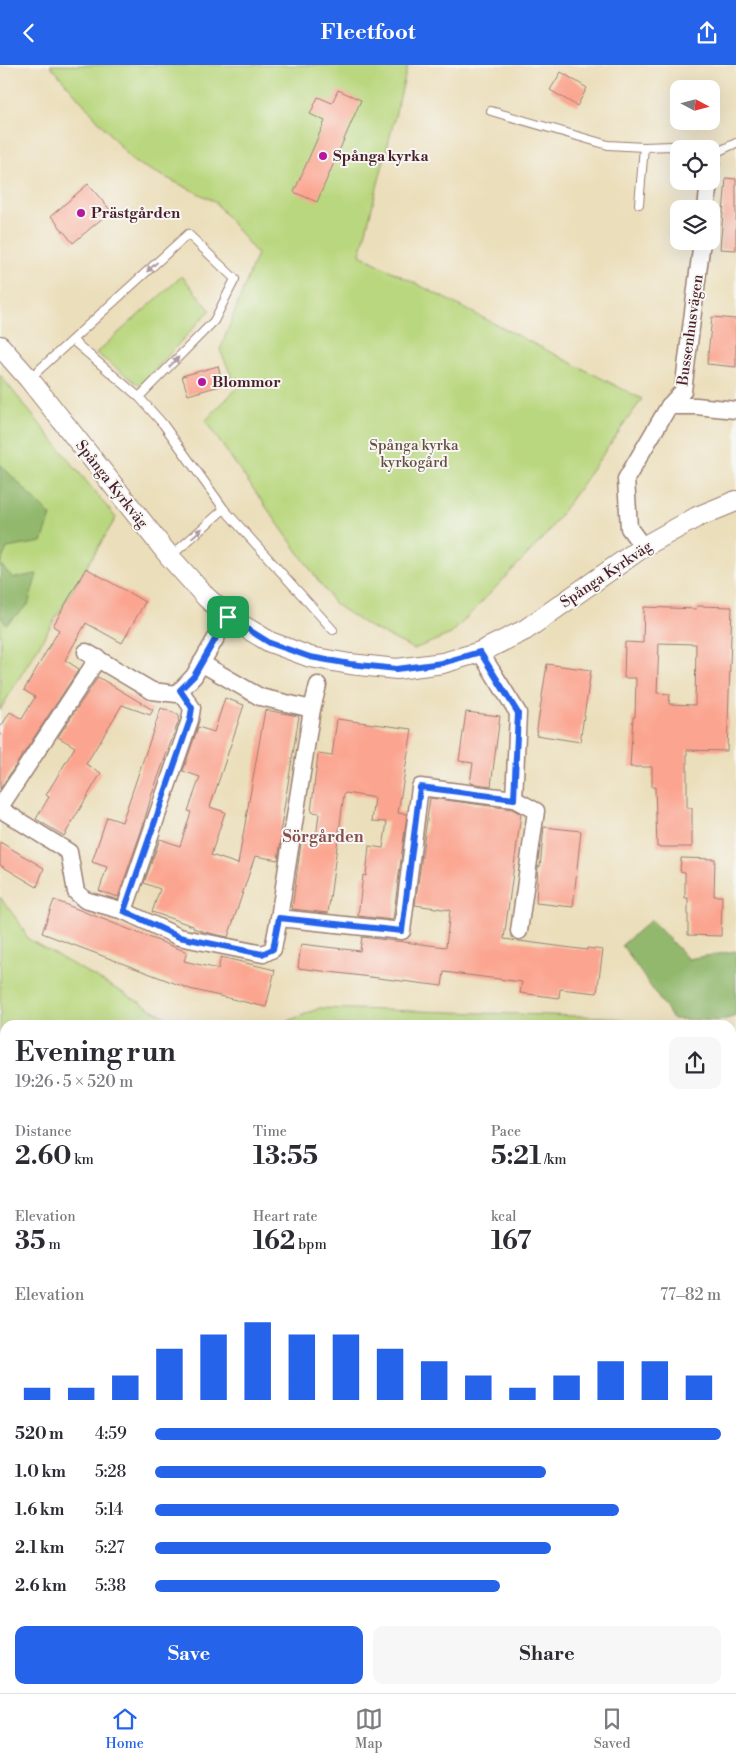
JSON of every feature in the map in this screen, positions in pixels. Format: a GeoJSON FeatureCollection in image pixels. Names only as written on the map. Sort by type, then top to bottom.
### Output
{"type":"FeatureCollection","features":[{"type":"Feature","properties":{"kind":"street","name":"Bussenhusvägen"},"geometry":{"type":"LineString","coordinates":[[643,547],[629,528],[626,479],[669,406],[683,391],[701,250]]}},
{"type":"Feature","properties":{"kind":"street","name":"Spånga Kyrkväg"},"geometry":{"type":"LineString","coordinates":[[0,346],[29,379],[170,557],[206,597],[228,617],[270,643],[310,657],[397,669],[442,663],[480,652],[526,630],[643,547],[697,517],[736,501]]}},
{"type":"Feature","properties":{"kind":"street"},"geometry":{"type":"LineString","coordinates":[[669,406],[696,406],[736,410]]}},
{"type":"Feature","properties":{"kind":"street"},"geometry":{"type":"LineString","coordinates":[[228,617],[194,676],[176,693],[152,691],[92,655],[0,808],[69,852],[76,892],[85,900],[124,911],[179,937],[262,954],[273,949],[312,709],[318,685]]}},
{"type":"Feature","properties":{"kind":"street"},"geometry":{"type":"LineString","coordinates":[[480,652],[518,713],[514,799]]}},
{"type":"Feature","properties":{"kind":"street"},"geometry":{"type":"LineString","coordinates":[[201,663],[260,697],[312,709]]}},
{"type":"Feature","properties":{"kind":"street"},"geometry":{"type":"LineString","coordinates":[[124,911],[190,720],[192,708],[180,690]]}},
{"type":"Feature","properties":{"kind":"street"},"geometry":{"type":"LineString","coordinates":[[279,918],[402,931],[420,787],[514,799],[536,811],[519,931]]}},
{"type":"Feature","properties":{"kind":"lane"},"geometry":{"type":"LineString","coordinates":[[491,111],[608,145],[670,146]]}},
{"type":"Feature","properties":{"kind":"lane"},"geometry":{"type":"LineString","coordinates":[[720,154],[736,143]]}},
{"type":"Feature","properties":{"kind":"lane"},"geometry":{"type":"LineString","coordinates":[[639,204],[644,147]]}},
{"type":"Feature","properties":{"kind":"lane"},"geometry":{"type":"LineString","coordinates":[[29,379],[188,234],[235,279],[214,321],[139,397]]}},
{"type":"Feature","properties":{"kind":"lane"},"geometry":{"type":"LineString","coordinates":[[72,340],[139,397],[163,424],[224,509],[333,629]]}},
{"type":"Feature","properties":{"kind":"lane"},"geometry":{"type":"LineString","coordinates":[[170,557],[224,509]]}},
{"type":"Feature","properties":{"kind":"green space","name":"Spånga kyrka kyrkogård"},"geometry":{"type":"Polygon","coordinates":[[[50,65],[408,65],[360,255],[642,399],[546,535],[451,634],[414,649],[366,625],[335,604],[205,421],[237,388],[220,350],[257,254],[214,201],[134,162],[50,65]]]}},
{"type":"Feature","properties":{"kind":"green space"},"geometry":{"type":"Polygon","coordinates":[[[182,276],[210,310],[140,386],[96,353],[182,276]]]}},
{"type":"Feature","properties":{"kind":"green space"},"geometry":{"type":"Polygon","coordinates":[[[0,375],[116,518],[0,710],[0,375]]]}},
{"type":"Feature","properties":{"kind":"green space"},"geometry":{"type":"Polygon","coordinates":[[[0,464],[51,516],[42,542],[7,548],[0,564],[0,464]]]}},
{"type":"Feature","properties":{"kind":"green space"},"geometry":{"type":"Polygon","coordinates":[[[0,564],[13,578],[37,574],[28,605],[6,624],[0,615],[0,564]]]}},
{"type":"Feature","properties":{"kind":"green space"},"geometry":{"type":"Polygon","coordinates":[[[0,897],[19,922],[28,939],[171,1020],[0,1020],[0,897]]]}},
{"type":"Feature","properties":{"kind":"green space"},"geometry":{"type":"Polygon","coordinates":[[[651,920],[688,959],[736,951],[736,1016],[723,1020],[673,1019],[622,945],[651,920]]]}},
{"type":"Feature","properties":{"kind":"green space"},"geometry":{"type":"Polygon","coordinates":[[[320,1008],[609,1017],[622,1020],[291,1020],[320,1008]]]}},
{"type":"Feature","properties":{"kind":"building"},"geometry":{"type":"Polygon","coordinates":[[[561,72],[587,88],[577,106],[550,90],[561,72]]]}},
{"type":"Feature","properties":{"kind":"building","name":"Spånga kyrka"},"geometry":{"type":"Polygon","coordinates":[[[338,90],[361,100],[317,202],[294,192],[325,121],[310,114],[318,97],[332,103],[338,90]]]}},
{"type":"Feature","properties":{"kind":"building"},"geometry":{"type":"Polygon","coordinates":[[[726,178],[736,179],[736,250],[720,249],[726,178]]]}},
{"type":"Feature","properties":{"kind":"building","name":"Prästgården"},"geometry":{"type":"Polygon","coordinates":[[[88,184],[111,211],[73,243],[51,216],[88,184]]]}},
{"type":"Feature","properties":{"kind":"building"},"geometry":{"type":"Polygon","coordinates":[[[712,317],[736,319],[736,367],[707,364],[712,317]]]}},
{"type":"Feature","properties":{"kind":"building"},"geometry":{"type":"Polygon","coordinates":[[[218,366],[223,385],[188,395],[182,376],[218,366]]]}},
{"type":"Feature","properties":{"kind":"building"},"geometry":{"type":"Polygon","coordinates":[[[86,568],[145,602],[122,643],[86,623],[65,660],[79,669],[0,789],[0,728],[10,712],[22,719],[35,697],[24,690],[59,630],[53,626],[86,568]]]}},
{"type":"Feature","properties":{"kind":"building"},"geometry":{"type":"Polygon","coordinates":[[[697,606],[732,607],[727,751],[687,750],[687,808],[692,808],[692,847],[657,847],[655,787],[652,787],[652,767],[630,767],[633,717],[635,717],[636,678],[624,678],[625,642],[643,643],[644,607],[696,609],[697,606]],[[659,643],[657,693],[670,694],[669,704],[695,705],[696,644],[659,643]]]}},
{"type":"Feature","properties":{"kind":"building"},"geometry":{"type":"Polygon","coordinates":[[[547,664],[591,670],[580,742],[536,735],[547,664]]]}},
{"type":"Feature","properties":{"kind":"building"},"geometry":{"type":"Polygon","coordinates":[[[98,677],[153,710],[150,715],[122,705],[86,764],[101,773],[64,836],[36,819],[49,797],[46,795],[75,747],[58,737],[98,677]]]}},
{"type":"Feature","properties":{"kind":"building"},"geometry":{"type":"Polygon","coordinates":[[[225,698],[244,705],[210,807],[225,812],[211,855],[238,864],[265,710],[299,716],[280,833],[282,833],[278,860],[255,856],[228,937],[205,932],[152,912],[160,889],[144,883],[160,839],[180,846],[191,812],[188,811],[200,777],[183,771],[198,727],[214,732],[225,698]]]}},
{"type":"Feature","properties":{"kind":"building"},"geometry":{"type":"Polygon","coordinates":[[[161,708],[179,715],[179,720],[118,897],[99,891],[107,867],[92,862],[107,817],[122,822],[161,708]]]}},
{"type":"Feature","properties":{"kind":"building"},"geometry":{"type":"Polygon","coordinates":[[[466,712],[500,716],[491,786],[470,783],[473,763],[459,761],[466,712]]]}},
{"type":"Feature","properties":{"kind":"building"},"geometry":{"type":"Polygon","coordinates":[[[337,719],[412,729],[398,813],[407,814],[393,920],[358,916],[363,875],[366,876],[369,846],[383,848],[387,822],[372,821],[375,798],[346,793],[344,794],[328,913],[292,909],[302,836],[316,838],[319,813],[311,812],[318,754],[332,756],[337,719]]]}},
{"type":"Feature","properties":{"kind":"building"},"geometry":{"type":"Polygon","coordinates":[[[430,798],[512,809],[521,814],[504,939],[587,950],[587,948],[603,950],[597,993],[560,989],[559,998],[520,993],[522,982],[444,972],[442,986],[298,968],[301,944],[360,951],[362,937],[446,947],[450,910],[415,905],[430,798]]]}},
{"type":"Feature","properties":{"kind":"building"},"geometry":{"type":"Polygon","coordinates":[[[544,827],[581,831],[573,907],[536,903],[538,866],[540,867],[544,827]]]}},
{"type":"Feature","properties":{"kind":"building"},"geometry":{"type":"Polygon","coordinates":[[[0,842],[44,868],[37,887],[0,865],[0,842]]]}},
{"type":"Feature","properties":{"kind":"building"},"geometry":{"type":"Polygon","coordinates":[[[681,858],[715,859],[714,896],[722,896],[721,936],[688,935],[688,898],[685,898],[685,872],[680,871],[681,858]]]}},
{"type":"Feature","properties":{"kind":"building"},"geometry":{"type":"Polygon","coordinates":[[[54,900],[187,952],[184,961],[218,969],[221,957],[275,970],[266,1007],[190,989],[42,933],[54,900]]]}},
{"type":"Feature","properties":{"kind":"place","name":"Spånga kyrka"},"geometry":{"type":"Point","coordinates":[323,156]}},
{"type":"Feature","properties":{"kind":"place","name":"Prästgården"},"geometry":{"type":"Point","coordinates":[81,213]}},
{"type":"Feature","properties":{"kind":"place","name":"Blommor"},"geometry":{"type":"Point","coordinates":[202,382]}},
{"type":"Feature","properties":{"kind":"district","name":"Sörgården"},"geometry":{"type":"Point","coordinates":[323,836]}},
{"type":"Feature","properties":{"kind":"route"},"geometry":{"type":"LineString","coordinates":[[228,617],[270,643],[310,657],[350,664],[397,669],[442,663],[480,652],[518,713],[514,799],[420,787],[402,931],[279,918],[273,949],[262,954],[179,937],[124,911],[190,720],[192,708],[180,690],[194,676],[228,617]]}}]}
